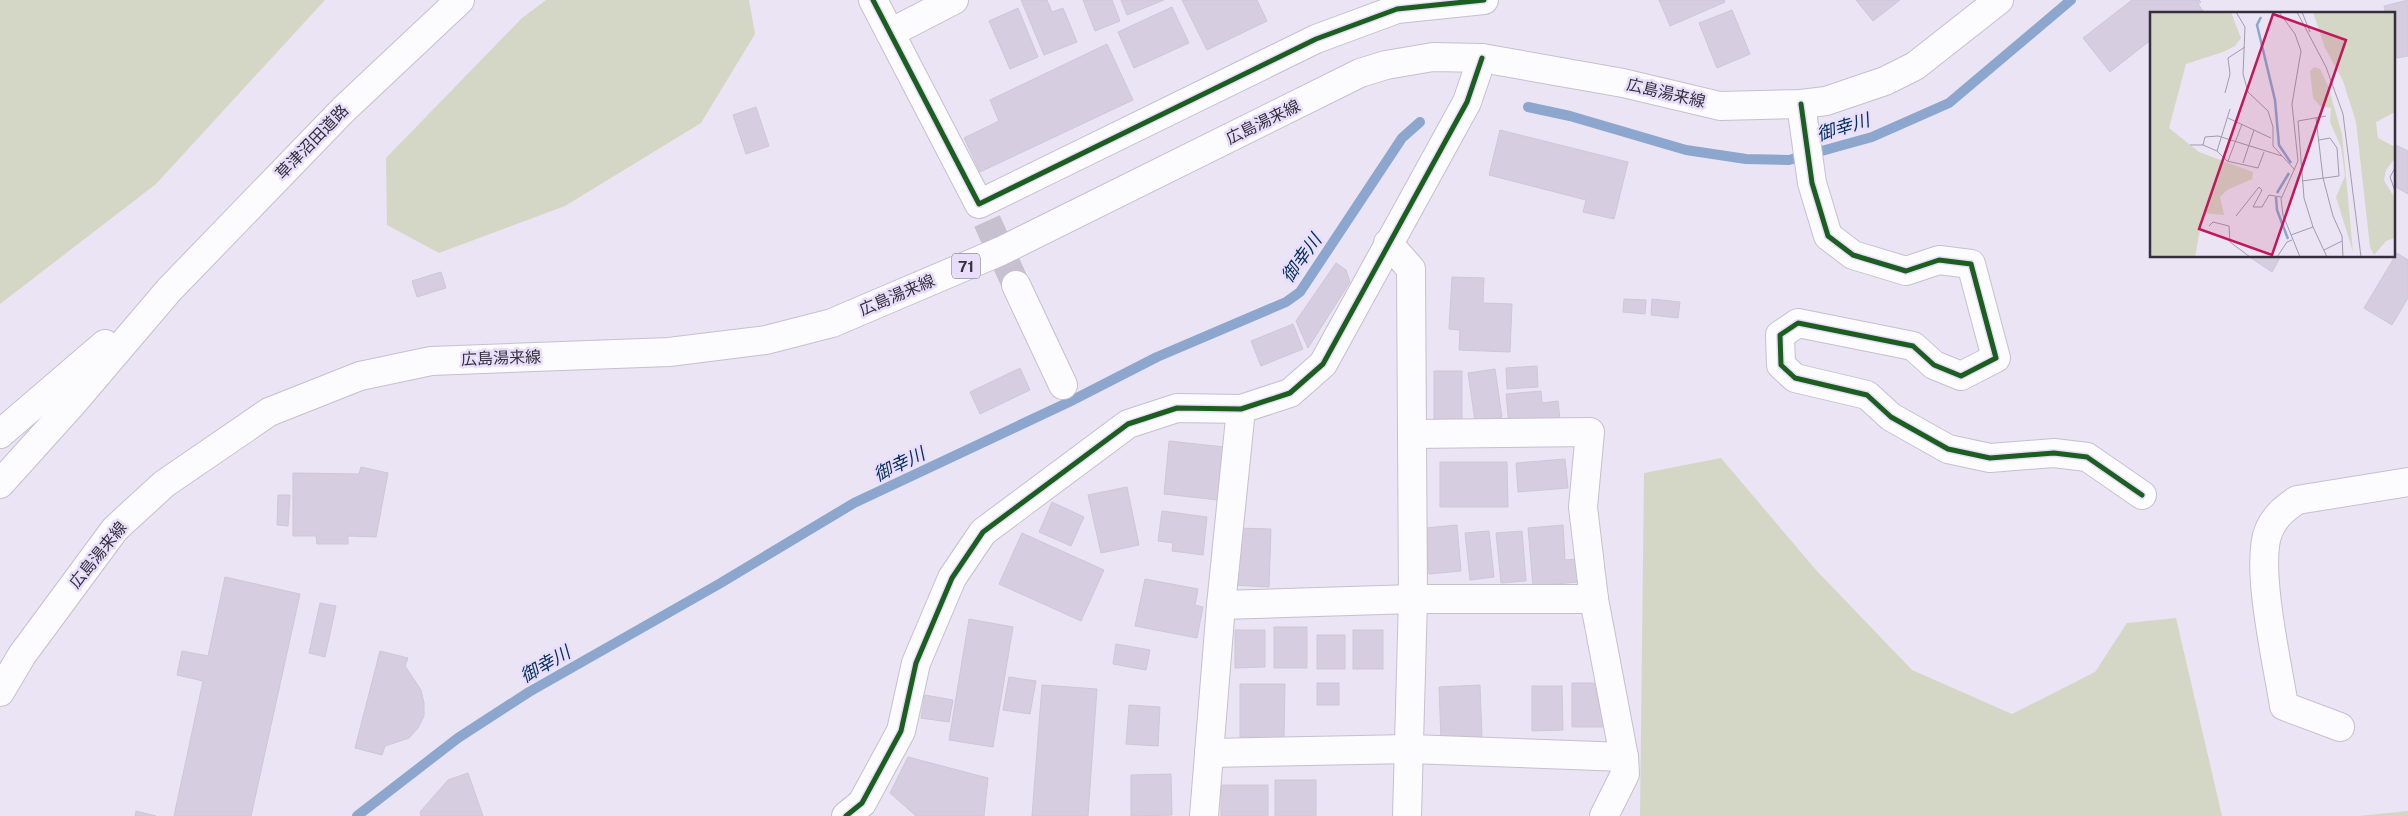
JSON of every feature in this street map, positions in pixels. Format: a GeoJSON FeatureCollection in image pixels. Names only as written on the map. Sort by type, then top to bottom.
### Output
{"type":"FeatureCollection","features":[{"type":"Feature","properties":{"kind":"street","name":"草津沼田道路"},"geometry":{"type":"LineString","coordinates":[[169,290],[343,110],[460,0]]}},
{"type":"Feature","properties":{"kind":"street"},"geometry":{"type":"LineString","coordinates":[[873,0],[983,212],[1316,39],[1397,9],[1484,0]]}},
{"type":"Feature","properties":{"kind":"street"},"geometry":{"type":"LineString","coordinates":[[890,32],[954,0]]}},
{"type":"Feature","properties":{"kind":"street","name":"広島湯来線"},"geometry":{"type":"LineString","coordinates":[[0,692],[22,655],[115,529],[164,484],[269,412],[360,376],[431,361],[669,352],[766,340],[832,323],[1001,251],[1360,73],[1386,65],[1433,57],[1482,58],[1624,83],[1720,106],[1801,104],[1826,101],[1884,80],[1915,66],[1999,0]]}},
{"type":"Feature","properties":{"kind":"street"},"geometry":{"type":"LineString","coordinates":[[846,816],[862,803],[901,731],[916,663],[952,578],[983,532],[1128,424],[1177,408],[1241,409],[1290,393],[1323,364],[1388,243],[1468,102],[1482,58]]}},
{"type":"Feature","properties":{"kind":"street"},"geometry":{"type":"LineString","coordinates":[[1801,104],[1812,183],[1828,236],[1853,255],[1906,271],[1939,260],[1971,264],[1996,358],[1961,376],[1934,365],[1913,346],[1798,323],[1780,335],[1781,364],[1795,378],[1867,395],[1891,418],[1948,449],[1990,458],[2054,453],[2087,457],[2142,495]]}},
{"type":"Feature","properties":{"kind":"street"},"geometry":{"type":"LineString","coordinates":[[1388,243],[1411,269],[1413,598],[1407,816]]}},
{"type":"Feature","properties":{"kind":"street"},"geometry":{"type":"LineString","coordinates":[[1016,285],[1063,384]]}},
{"type":"Feature","properties":{"kind":"street"},"geometry":{"type":"LineString","coordinates":[[0,434],[169,290]]}},
{"type":"Feature","properties":{"kind":"street"},"geometry":{"type":"LineString","coordinates":[[0,484],[72,404],[169,290]]}},
{"type":"Feature","properties":{"kind":"street"},"geometry":{"type":"LineString","coordinates":[[1204,816],[1221,605],[1241,409]]}},
{"type":"Feature","properties":{"kind":"street"},"geometry":{"type":"LineString","coordinates":[[1413,434],[1590,432],[1583,507],[1594,599],[1624,757],[1625,774],[1604,816]]}},
{"type":"Feature","properties":{"kind":"street"},"geometry":{"type":"LineString","coordinates":[[2340,727],[2284,706],[2263,566],[2269,531],[2282,510],[2297,500],[2408,482]]}},
{"type":"Feature","properties":{"kind":"street"},"geometry":{"type":"LineString","coordinates":[[1221,605],[1413,598],[1594,599]]}},
{"type":"Feature","properties":{"kind":"street"},"geometry":{"type":"LineString","coordinates":[[1209,753],[1410,749],[1624,757]]}},
{"type":"Feature","properties":{"kind":"green space"},"geometry":{"type":"Polygon","coordinates":[[[0,0],[325,0],[156,184],[0,304],[0,0]]]}},
{"type":"Feature","properties":{"kind":"green space"},"geometry":{"type":"Polygon","coordinates":[[[546,0],[749,0],[755,34],[701,123],[565,206],[439,253],[387,225],[386,158],[522,18],[546,0]]]}},
{"type":"Feature","properties":{"kind":"green space"},"geometry":{"type":"Polygon","coordinates":[[[1721,458],[1816,570],[1912,670],[2012,714],[2095,672],[2127,623],[2176,618],[2222,816],[1640,816],[1644,473],[1721,458]]]}},
{"type":"Feature","properties":{"kind":"green space"},"geometry":{"type":"Polygon","coordinates":[[[2408,811],[2408,816],[2358,816],[2408,811]]]}},
{"type":"Feature","properties":{"kind":"building"},"geometry":{"type":"Polygon","coordinates":[[[1021,0],[1047,0],[1052,12],[1063,8],[1077,42],[1044,55],[1021,0]]]}},
{"type":"Feature","properties":{"kind":"building"},"geometry":{"type":"Polygon","coordinates":[[[1083,0],[1112,0],[1120,21],[1095,31],[1083,0]]]}},
{"type":"Feature","properties":{"kind":"building"},"geometry":{"type":"Polygon","coordinates":[[[1121,0],[1164,0],[1127,15],[1121,0]]]}},
{"type":"Feature","properties":{"kind":"building"},"geometry":{"type":"Polygon","coordinates":[[[1182,0],[1257,0],[1267,21],[1207,50],[1182,0]]]}},
{"type":"Feature","properties":{"kind":"building"},"geometry":{"type":"Polygon","coordinates":[[[1659,0],[1724,0],[1725,2],[1670,26],[1659,0]]]}},
{"type":"Feature","properties":{"kind":"building"},"geometry":{"type":"Polygon","coordinates":[[[1856,0],[1900,0],[1873,21],[1856,0]]]}},
{"type":"Feature","properties":{"kind":"building"},"geometry":{"type":"Polygon","coordinates":[[[2132,0],[2199,0],[2201,2],[2198,4],[2204,12],[2150,12],[2150,41],[2110,72],[2083,38],[2132,0]]]}},
{"type":"Feature","properties":{"kind":"building"},"geometry":{"type":"Polygon","coordinates":[[[2408,0],[2408,56],[2397,58],[2396,12],[2386,12],[2384,6],[2408,0]]]}},
{"type":"Feature","properties":{"kind":"building"},"geometry":{"type":"Polygon","coordinates":[[[1172,7],[1189,43],[1134,68],[1118,32],[1172,7]]]}},
{"type":"Feature","properties":{"kind":"building"},"geometry":{"type":"Polygon","coordinates":[[[1018,8],[1038,57],[1010,69],[989,21],[1018,8]]]}},
{"type":"Feature","properties":{"kind":"building"},"geometry":{"type":"Polygon","coordinates":[[[1732,10],[1750,54],[1717,68],[1699,23],[1732,10]]]}},
{"type":"Feature","properties":{"kind":"building"},"geometry":{"type":"Polygon","coordinates":[[[1107,44],[1133,100],[980,172],[964,138],[999,121],[990,100],[1107,44]]]}},
{"type":"Feature","properties":{"kind":"building"},"geometry":{"type":"Polygon","coordinates":[[[756,107],[769,146],[746,154],[733,115],[756,107]]]}},
{"type":"Feature","properties":{"kind":"building"},"geometry":{"type":"Polygon","coordinates":[[[1500,130],[1628,162],[1614,219],[1583,212],[1586,200],[1489,175],[1500,130]]]}},
{"type":"Feature","properties":{"kind":"building"},"geometry":{"type":"Polygon","coordinates":[[[2396,145],[2408,151],[2408,194],[2396,187],[2396,145]]]}},
{"type":"Feature","properties":{"kind":"building"},"geometry":{"type":"Polygon","coordinates":[[[2397,253],[2408,260],[2408,298],[2392,325],[2364,308],[2394,258],[2396,258],[2397,253]]]}},
{"type":"Feature","properties":{"kind":"building"},"geometry":{"type":"Polygon","coordinates":[[[2251,258],[2280,258],[2272,272],[2251,258]]]}},
{"type":"Feature","properties":{"kind":"building"},"geometry":{"type":"Polygon","coordinates":[[[1336,263],[1346,270],[1350,282],[1308,348],[1296,321],[1336,263]]]}},
{"type":"Feature","properties":{"kind":"building"},"geometry":{"type":"Polygon","coordinates":[[[441,272],[446,288],[417,297],[412,281],[441,272]]]}},
{"type":"Feature","properties":{"kind":"building"},"geometry":{"type":"Polygon","coordinates":[[[1452,277],[1484,278],[1483,303],[1512,304],[1510,352],[1459,350],[1460,330],[1449,329],[1452,277]]]}},
{"type":"Feature","properties":{"kind":"building"},"geometry":{"type":"Polygon","coordinates":[[[1624,299],[1646,300],[1645,314],[1623,312],[1624,299]]]}},
{"type":"Feature","properties":{"kind":"building"},"geometry":{"type":"Polygon","coordinates":[[[1652,299],[1680,302],[1678,318],[1651,315],[1652,299]]]}},
{"type":"Feature","properties":{"kind":"building"},"geometry":{"type":"Polygon","coordinates":[[[1293,324],[1303,349],[1261,366],[1251,341],[1293,324]]]}},
{"type":"Feature","properties":{"kind":"building"},"geometry":{"type":"Polygon","coordinates":[[[1537,366],[1538,387],[1507,389],[1506,368],[1537,366]]]}},
{"type":"Feature","properties":{"kind":"building"},"geometry":{"type":"Polygon","coordinates":[[[1020,368],[1030,390],[980,414],[970,392],[1020,368]]]}},
{"type":"Feature","properties":{"kind":"building"},"geometry":{"type":"Polygon","coordinates":[[[1495,369],[1502,417],[1475,421],[1468,373],[1495,369]]]}},
{"type":"Feature","properties":{"kind":"building"},"geometry":{"type":"Polygon","coordinates":[[[1434,371],[1462,371],[1462,422],[1434,422],[1434,371]]]}},
{"type":"Feature","properties":{"kind":"building"},"geometry":{"type":"Polygon","coordinates":[[[1541,391],[1542,403],[1558,401],[1560,420],[1509,425],[1506,394],[1541,391]]]}},
{"type":"Feature","properties":{"kind":"building"},"geometry":{"type":"Polygon","coordinates":[[[1169,441],[1224,447],[1218,500],[1164,494],[1169,441]]]}},
{"type":"Feature","properties":{"kind":"building"},"geometry":{"type":"Polygon","coordinates":[[[1565,459],[1568,488],[1518,492],[1516,463],[1565,459]]]}},
{"type":"Feature","properties":{"kind":"building"},"geometry":{"type":"Polygon","coordinates":[[[1440,462],[1507,462],[1508,507],[1440,507],[1440,462]]]}},
{"type":"Feature","properties":{"kind":"building"},"geometry":{"type":"Polygon","coordinates":[[[361,467],[388,473],[376,537],[348,536],[348,544],[317,544],[316,536],[293,536],[293,473],[359,474],[361,467]]]}},
{"type":"Feature","properties":{"kind":"building"},"geometry":{"type":"Polygon","coordinates":[[[1127,487],[1139,545],[1101,553],[1088,495],[1127,487]]]}},
{"type":"Feature","properties":{"kind":"building"},"geometry":{"type":"Polygon","coordinates":[[[278,495],[290,495],[288,526],[277,525],[278,495]]]}},
{"type":"Feature","properties":{"kind":"building"},"geometry":{"type":"Polygon","coordinates":[[[1052,502],[1084,517],[1071,546],[1039,532],[1052,502]]]}},
{"type":"Feature","properties":{"kind":"building"},"geometry":{"type":"Polygon","coordinates":[[[1162,511],[1207,517],[1203,555],[1172,551],[1173,543],[1158,541],[1162,511]]]}},
{"type":"Feature","properties":{"kind":"building"},"geometry":{"type":"Polygon","coordinates":[[[1457,525],[1461,571],[1429,574],[1425,528],[1457,525]]]}},
{"type":"Feature","properties":{"kind":"building"},"geometry":{"type":"Polygon","coordinates":[[[1563,525],[1565,560],[1576,559],[1578,582],[1533,586],[1528,528],[1563,525]]]}},
{"type":"Feature","properties":{"kind":"building"},"geometry":{"type":"Polygon","coordinates":[[[1236,528],[1271,529],[1269,587],[1233,585],[1236,528]]]}},
{"type":"Feature","properties":{"kind":"building"},"geometry":{"type":"Polygon","coordinates":[[[1489,531],[1494,577],[1470,580],[1465,533],[1489,531]]]}},
{"type":"Feature","properties":{"kind":"building"},"geometry":{"type":"Polygon","coordinates":[[[1522,531],[1526,581],[1501,583],[1496,533],[1522,531]]]}},
{"type":"Feature","properties":{"kind":"building"},"geometry":{"type":"Polygon","coordinates":[[[1022,533],[1104,570],[1081,621],[999,584],[1022,533]]]}},
{"type":"Feature","properties":{"kind":"building"},"geometry":{"type":"Polygon","coordinates":[[[225,577],[300,594],[251,816],[174,816],[203,681],[177,675],[182,651],[208,656],[225,577]]]}},
{"type":"Feature","properties":{"kind":"building"},"geometry":{"type":"Polygon","coordinates":[[[1145,579],[1198,589],[1195,605],[1203,607],[1197,638],[1135,626],[1145,579]]]}},
{"type":"Feature","properties":{"kind":"building"},"geometry":{"type":"Polygon","coordinates":[[[320,603],[336,606],[325,657],[309,653],[320,603]]]}},
{"type":"Feature","properties":{"kind":"building"},"geometry":{"type":"Polygon","coordinates":[[[969,619],[1013,627],[993,747],[949,740],[969,619]]]}},
{"type":"Feature","properties":{"kind":"building"},"geometry":{"type":"Polygon","coordinates":[[[1274,627],[1307,627],[1307,668],[1274,668],[1274,627]]]}},
{"type":"Feature","properties":{"kind":"building"},"geometry":{"type":"Polygon","coordinates":[[[1235,630],[1265,630],[1265,667],[1235,668],[1235,630]]]}},
{"type":"Feature","properties":{"kind":"building"},"geometry":{"type":"Polygon","coordinates":[[[1353,630],[1383,630],[1383,669],[1353,669],[1353,630]]]}},
{"type":"Feature","properties":{"kind":"building"},"geometry":{"type":"Polygon","coordinates":[[[1317,635],[1345,635],[1345,669],[1317,669],[1317,635]]]}},
{"type":"Feature","properties":{"kind":"building"},"geometry":{"type":"Polygon","coordinates":[[[1116,644],[1150,650],[1146,670],[1113,664],[1116,644]]]}},
{"type":"Feature","properties":{"kind":"building"},"geometry":{"type":"Polygon","coordinates":[[[380,651],[408,658],[405,666],[421,690],[424,703],[424,716],[418,728],[409,738],[385,746],[382,755],[355,748],[380,651]]]}},
{"type":"Feature","properties":{"kind":"building"},"geometry":{"type":"Polygon","coordinates":[[[1009,677],[1036,681],[1030,714],[1003,710],[1009,677]]]}},
{"type":"Feature","properties":{"kind":"building"},"geometry":{"type":"Polygon","coordinates":[[[1317,683],[1339,683],[1339,705],[1317,705],[1317,683]]]}},
{"type":"Feature","properties":{"kind":"building"},"geometry":{"type":"Polygon","coordinates":[[[1572,683],[1594,683],[1605,727],[1572,727],[1572,683]]]}},
{"type":"Feature","properties":{"kind":"building"},"geometry":{"type":"Polygon","coordinates":[[[1240,684],[1285,684],[1284,738],[1240,737],[1240,684]]]}},
{"type":"Feature","properties":{"kind":"building"},"geometry":{"type":"Polygon","coordinates":[[[1042,685],[1097,689],[1088,816],[1032,816],[1042,685]]]}},
{"type":"Feature","properties":{"kind":"building"},"geometry":{"type":"Polygon","coordinates":[[[1480,685],[1482,739],[1441,740],[1439,687],[1480,685]]]}},
{"type":"Feature","properties":{"kind":"building"},"geometry":{"type":"Polygon","coordinates":[[[1532,686],[1562,686],[1563,730],[1532,731],[1532,686]]]}},
{"type":"Feature","properties":{"kind":"building"},"geometry":{"type":"Polygon","coordinates":[[[925,695],[953,700],[949,722],[921,718],[925,695]]]}},
{"type":"Feature","properties":{"kind":"building"},"geometry":{"type":"Polygon","coordinates":[[[1129,705],[1160,707],[1158,746],[1126,744],[1129,705]]]}},
{"type":"Feature","properties":{"kind":"building"},"geometry":{"type":"Polygon","coordinates":[[[908,757],[988,778],[984,816],[916,816],[890,793],[908,757]]]}},
{"type":"Feature","properties":{"kind":"building"},"geometry":{"type":"Polygon","coordinates":[[[468,773],[483,816],[421,816],[420,812],[448,780],[468,773]]]}},
{"type":"Feature","properties":{"kind":"building"},"geometry":{"type":"Polygon","coordinates":[[[1171,774],[1172,815],[1131,816],[1131,775],[1171,774]]]}},
{"type":"Feature","properties":{"kind":"building"},"geometry":{"type":"Polygon","coordinates":[[[1275,780],[1316,780],[1316,816],[1275,816],[1275,780]]]}},
{"type":"Feature","properties":{"kind":"building"},"geometry":{"type":"Polygon","coordinates":[[[1221,785],[1268,785],[1268,816],[1221,816],[1221,785]]]}},
{"type":"Feature","properties":{"kind":"building"},"geometry":{"type":"Polygon","coordinates":[[[136,811],[156,816],[135,816],[136,811]]]}},
{"type":"Feature","properties":{"kind":"waterway","name":"御幸川"},"geometry":{"type":"LineString","coordinates":[[1528,107],[1570,116],[1686,150],[1746,159],[1789,160],[1872,137],[1949,103],[2071,0]]}},
{"type":"Feature","properties":{"kind":"waterway","name":"御幸川"},"geometry":{"type":"LineString","coordinates":[[357,816],[458,738],[529,692],[719,584],[854,503],[1069,402],[1157,357],[1286,302],[1300,292],[1402,138],[1420,122]]}},
{"type":"Feature","properties":{"kind":"tunnel"},"geometry":{"type":"LineString","coordinates":[[987,221],[1016,285]]}},
{"type":"Feature","properties":{"kind":"cycle path"},"geometry":{"type":"LineString","coordinates":[[873,0],[979,204],[1316,39],[1397,9],[1484,0]]}},
{"type":"Feature","properties":{"kind":"cycle path"},"geometry":{"type":"LineString","coordinates":[[846,816],[862,803],[901,731],[916,663],[952,578],[983,532],[1128,424],[1177,408],[1241,409],[1290,393],[1323,364],[1467,102],[1482,58]]}},
{"type":"Feature","properties":{"kind":"cycle path"},"geometry":{"type":"LineString","coordinates":[[1801,104],[1812,183],[1828,236],[1853,255],[1906,271],[1939,260],[1971,264],[1996,358],[1961,376],[1934,365],[1913,346],[1798,323],[1780,335],[1781,365],[1795,378],[1867,395],[1891,417],[1948,449],[1990,458],[2054,453],[2087,457],[2142,495]]}}]}
